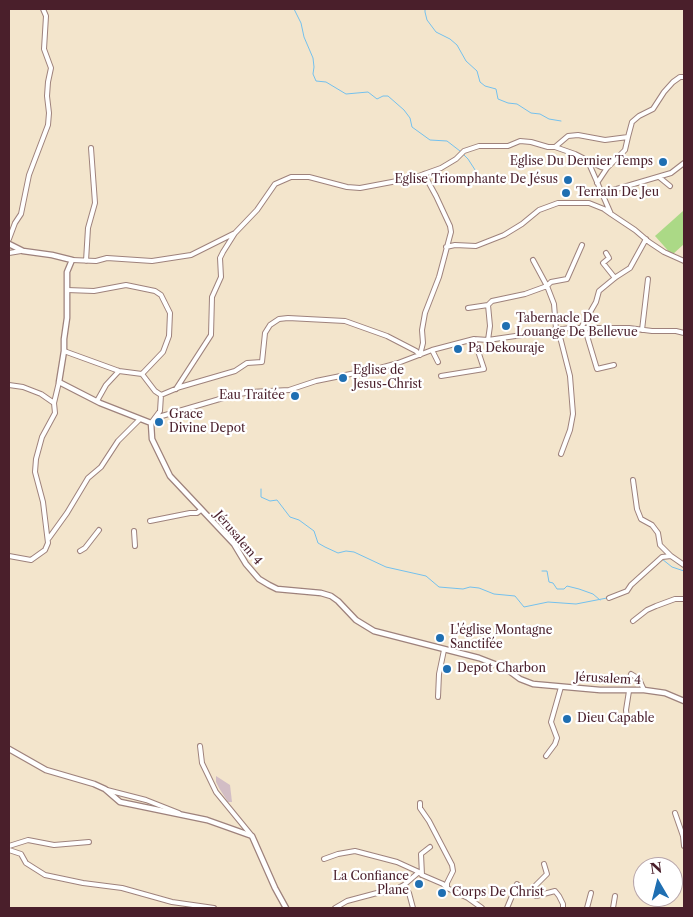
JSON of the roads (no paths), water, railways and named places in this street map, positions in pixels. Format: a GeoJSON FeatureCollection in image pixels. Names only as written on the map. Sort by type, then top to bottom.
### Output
{"type":"FeatureCollection","features":[{"type":"Feature","properties":{"kind":"street"},"geometry":{"type":"LineString","coordinates":[[22,251],[10,245],[9,239],[15,223],[21,214],[29,175],[48,125],[47,96],[51,68],[44,50],[46,16],[43,9]]}},
{"type":"Feature","properties":{"kind":"street"},"geometry":{"type":"LineString","coordinates":[[596,183],[607,168],[625,150],[632,122],[653,109],[672,82],[680,77],[684,77]]}},
{"type":"Feature","properties":{"kind":"street"},"geometry":{"type":"LineString","coordinates":[[555,147],[568,136],[578,135],[605,140],[628,137]]}},
{"type":"Feature","properties":{"kind":"street"},"geometry":{"type":"LineString","coordinates":[[176,389],[211,335],[212,297],[221,277],[220,258],[222,252],[235,233],[257,210],[275,184],[291,177],[309,177],[347,187],[360,188],[413,178],[448,164],[464,151],[479,146],[508,146],[520,141],[555,147],[607,168]]}},
{"type":"Feature","properties":{"kind":"street"},"geometry":{"type":"LineString","coordinates":[[86,261],[88,228],[95,203],[90,148]]}},
{"type":"Feature","properties":{"kind":"street"},"geometry":{"type":"LineString","coordinates":[[587,159],[611,214]]}},
{"type":"Feature","properties":{"kind":"street"},"geometry":{"type":"LineString","coordinates":[[603,194],[671,173],[684,164]]}},
{"type":"Feature","properties":{"kind":"street"},"geometry":{"type":"LineString","coordinates":[[420,355],[423,343],[422,330],[425,313],[439,276],[450,232],[450,226],[424,174]]}},
{"type":"Feature","properties":{"kind":"street"},"geometry":{"type":"LineString","coordinates":[[659,177],[670,186]]}},
{"type":"Feature","properties":{"kind":"street"},"geometry":{"type":"LineString","coordinates":[[446,247],[455,245],[476,246],[504,236],[539,210],[558,203],[590,203],[604,209],[664,252],[684,261]]}},
{"type":"Feature","properties":{"kind":"street"},"geometry":{"type":"LineString","coordinates":[[9,253],[22,251],[86,261],[107,258],[152,261],[191,255],[235,233]]}},
{"type":"Feature","properties":{"kind":"street"},"geometry":{"type":"LineString","coordinates":[[614,365],[597,370],[583,328],[596,302],[599,291],[614,278],[630,268],[646,240]]}},
{"type":"Feature","properties":{"kind":"street"},"geometry":{"type":"LineString","coordinates":[[468,308],[488,305],[492,302],[525,294],[547,286],[551,282],[567,279],[582,245]]}},
{"type":"Feature","properties":{"kind":"street"},"geometry":{"type":"LineString","coordinates":[[606,253],[609,258],[603,263],[614,278]]}},
{"type":"Feature","properties":{"kind":"street"},"geometry":{"type":"LineString","coordinates":[[48,543],[43,502],[35,472],[36,459],[42,437],[55,413],[54,403],[64,351],[67,318],[67,272],[72,260]]}},
{"type":"Feature","properties":{"kind":"street"},"geometry":{"type":"LineString","coordinates":[[532,260],[547,286],[554,304],[557,329],[570,376],[573,414],[570,430],[561,454]]}},
{"type":"Feature","properties":{"kind":"street"},"geometry":{"type":"LineString","coordinates":[[642,330],[648,279]]}},
{"type":"Feature","properties":{"kind":"street"},"geometry":{"type":"LineString","coordinates":[[67,290],[94,291],[126,285],[155,291],[161,295],[170,314],[170,336],[163,352],[142,374]]}},
{"type":"Feature","properties":{"kind":"street"},"geometry":{"type":"LineString","coordinates":[[488,305],[490,326],[488,340]]}},
{"type":"Feature","properties":{"kind":"street"},"geometry":{"type":"LineString","coordinates":[[161,395],[235,371],[247,363],[262,362],[264,333],[270,325],[279,319],[345,321],[387,336],[420,355]]}},
{"type":"Feature","properties":{"kind":"street"},"geometry":{"type":"LineString","coordinates":[[155,418],[230,396],[250,392],[288,390],[324,379],[385,367],[432,350],[474,339],[488,340],[557,329],[583,328],[629,328],[684,333]]}},
{"type":"Feature","properties":{"kind":"street"},"geometry":{"type":"LineString","coordinates":[[442,376],[484,369],[474,339]]}},
{"type":"Feature","properties":{"kind":"street"},"geometry":{"type":"LineString","coordinates":[[432,350],[438,362]]}},
{"type":"Feature","properties":{"kind":"street"},"geometry":{"type":"LineString","coordinates":[[64,351],[119,371],[142,374],[155,391],[161,395]]}},
{"type":"Feature","properties":{"kind":"street"},"geometry":{"type":"LineString","coordinates":[[97,401],[106,385],[119,371]]}},
{"type":"Feature","properties":{"kind":"street"},"geometry":{"type":"LineString","coordinates":[[59,382],[97,401],[151,423],[160,411],[161,395]]}},
{"type":"Feature","properties":{"kind":"street"},"geometry":{"type":"LineString","coordinates":[[9,385],[23,387],[41,394],[54,403]]}},
{"type":"Feature","properties":{"kind":"street"},"geometry":{"type":"LineString","coordinates":[[9,556],[31,560],[44,550],[50,536],[67,513],[88,478],[101,467],[118,441],[140,419]]}},
{"type":"Feature","properties":{"kind":"street","name":"Jérusalem 4"},"geometry":{"type":"LineString","coordinates":[[151,423],[152,440],[170,476],[234,544],[246,564],[260,579],[269,585],[277,589],[321,593],[331,596],[366,627],[398,638],[479,658],[505,668],[520,679],[534,684],[629,691],[644,690],[665,693],[684,701]]}},
{"type":"Feature","properties":{"kind":"street"},"geometry":{"type":"LineString","coordinates":[[633,480],[637,509],[641,519],[652,525],[658,534],[660,545],[684,565]]}},
{"type":"Feature","properties":{"kind":"street"},"geometry":{"type":"LineString","coordinates":[[150,521],[190,512],[197,513],[201,510]]}},
{"type":"Feature","properties":{"kind":"street"},"geometry":{"type":"LineString","coordinates":[[80,551],[85,548],[99,530]]}},
{"type":"Feature","properties":{"kind":"street"},"geometry":{"type":"LineString","coordinates":[[134,531],[135,546]]}},
{"type":"Feature","properties":{"kind":"street"},"geometry":{"type":"LineString","coordinates":[[609,598],[627,591],[659,558],[671,556]]}},
{"type":"Feature","properties":{"kind":"street"},"geometry":{"type":"LineString","coordinates":[[633,621],[647,610],[656,606],[675,599],[684,599]]}},
{"type":"Feature","properties":{"kind":"street"},"geometry":{"type":"LineString","coordinates":[[438,697],[438,674],[444,650]]}},
{"type":"Feature","properties":{"kind":"street"},"geometry":{"type":"LineString","coordinates":[[631,674],[639,680],[644,690]]}},
{"type":"Feature","properties":{"kind":"street"},"geometry":{"type":"LineString","coordinates":[[546,756],[557,738],[551,722],[561,687]]}},
{"type":"Feature","properties":{"kind":"street"},"geometry":{"type":"LineString","coordinates":[[627,719],[626,710],[629,691]]}},
{"type":"Feature","properties":{"kind":"street"},"geometry":{"type":"LineString","coordinates":[[200,746],[202,764],[216,792],[252,836],[286,908]]}},
{"type":"Feature","properties":{"kind":"street"},"geometry":{"type":"LineString","coordinates":[[9,749],[46,770],[105,789],[120,802],[208,820],[252,836]]}},
{"type":"Feature","properties":{"kind":"street"},"geometry":{"type":"LineString","coordinates":[[420,803],[420,808],[452,865],[453,871],[447,883],[447,888]]}},
{"type":"Feature","properties":{"kind":"street"},"geometry":{"type":"LineString","coordinates":[[675,813],[683,836],[683,846]]}},
{"type":"Feature","properties":{"kind":"street"},"geometry":{"type":"LineString","coordinates":[[9,846],[28,840],[54,845],[90,842]]}},
{"type":"Feature","properties":{"kind":"street"},"geometry":{"type":"LineString","coordinates":[[420,874],[421,854],[430,847]]}},
{"type":"Feature","properties":{"kind":"street"},"geometry":{"type":"LineString","coordinates":[[9,850],[21,854],[26,863],[45,875],[83,883],[122,888],[172,902],[214,908]]}},
{"type":"Feature","properties":{"kind":"street"},"geometry":{"type":"LineString","coordinates":[[324,859],[355,851],[397,862],[443,884],[482,908]]}},
{"type":"Feature","properties":{"kind":"street"},"geometry":{"type":"LineString","coordinates":[[544,864],[547,874],[533,888],[532,893],[536,896],[555,891],[558,893],[563,908]]}},
{"type":"Feature","properties":{"kind":"street"},"geometry":{"type":"LineString","coordinates":[[335,908],[347,901],[377,893],[388,893],[420,874]]}},
{"type":"Feature","properties":{"kind":"street"},"geometry":{"type":"LineString","coordinates":[[507,908],[517,884]]}},
{"type":"Feature","properties":{"kind":"street"},"geometry":{"type":"LineString","coordinates":[[404,885],[409,893],[413,908]]}},
{"type":"Feature","properties":{"kind":"street"},"geometry":{"type":"LineString","coordinates":[[587,908],[591,893]]}},
{"type":"Feature","properties":{"kind":"street"},"geometry":{"type":"LineString","coordinates":[[613,908],[615,896]]}},
{"type":"Feature","properties":{"kind":"street"},"geometry":{"type":"LineString","coordinates":[[169,908],[172,902]]}},
{"type":"Feature","properties":{"kind":"waterway"},"geometry":{"type":"LineString","coordinates":[[294,9],[313,58],[313,74],[316,81],[326,82],[346,94],[368,92],[377,99],[388,96],[404,110],[410,118],[412,127],[430,140],[447,141],[460,151]]}},
{"type":"Feature","properties":{"kind":"waterway"},"geometry":{"type":"LineString","coordinates":[[425,9],[427,20],[436,32],[457,45],[466,61],[477,71],[480,82],[485,86],[496,89],[498,99],[517,104],[531,113],[561,121]]}},
{"type":"Feature","properties":{"kind":"waterway"},"geometry":{"type":"LineString","coordinates":[[463,154],[479,176],[490,185]]}},
{"type":"Feature","properties":{"kind":"waterway"},"geometry":{"type":"LineString","coordinates":[[261,489],[261,497],[270,501],[277,500],[290,517],[299,520],[314,531],[318,543],[325,547],[338,553],[354,552],[386,567],[426,576],[439,587],[479,588],[494,594],[515,596],[524,607],[548,602],[576,604],[607,598]]}},
{"type":"Feature","properties":{"kind":"waterway"},"geometry":{"type":"LineString","coordinates":[[662,559],[672,567],[684,571]]}},
{"type":"Feature","properties":{"kind":"waterway"},"geometry":{"type":"LineString","coordinates":[[542,571],[547,571],[549,582],[553,583],[557,589],[564,589],[567,586],[579,589],[593,594],[600,600]]}},
{"type":"Feature","properties":{"kind":"place","name":"Eglise Du Dernier Temps"},"geometry":{"type":"Point","coordinates":[663,162]}},
{"type":"Feature","properties":{"kind":"place","name":"Eglise Triomphante De Jésus"},"geometry":{"type":"Point","coordinates":[568,180]}},
{"type":"Feature","properties":{"kind":"place","name":"Terrain De Jeu"},"geometry":{"type":"Point","coordinates":[566,193]}},
{"type":"Feature","properties":{"kind":"place","name":"Tabernacle De Louange De Bellevue"},"geometry":{"type":"Point","coordinates":[506,326]}},
{"type":"Feature","properties":{"kind":"place","name":"Pa Dekouraje"},"geometry":{"type":"Point","coordinates":[458,349]}},
{"type":"Feature","properties":{"kind":"place","name":"Eglise de Jesus-Christ"},"geometry":{"type":"Point","coordinates":[343,378]}},
{"type":"Feature","properties":{"kind":"place","name":"Eau Traitée"},"geometry":{"type":"Point","coordinates":[295,396]}},
{"type":"Feature","properties":{"kind":"place","name":"Grace Divine Depot"},"geometry":{"type":"Point","coordinates":[159,422]}},
{"type":"Feature","properties":{"kind":"place","name":"L'église Montagne Sanctifée"},"geometry":{"type":"Point","coordinates":[440,638]}},
{"type":"Feature","properties":{"kind":"place","name":"Depot Charbon"},"geometry":{"type":"Point","coordinates":[447,669]}},
{"type":"Feature","properties":{"kind":"place","name":"Dieu Capable"},"geometry":{"type":"Point","coordinates":[567,719]}},
{"type":"Feature","properties":{"kind":"place","name":"La Confiance Plane"},"geometry":{"type":"Point","coordinates":[419,884]}},
{"type":"Feature","properties":{"kind":"place","name":"Corps De Christ"},"geometry":{"type":"Point","coordinates":[442,893]}}]}
